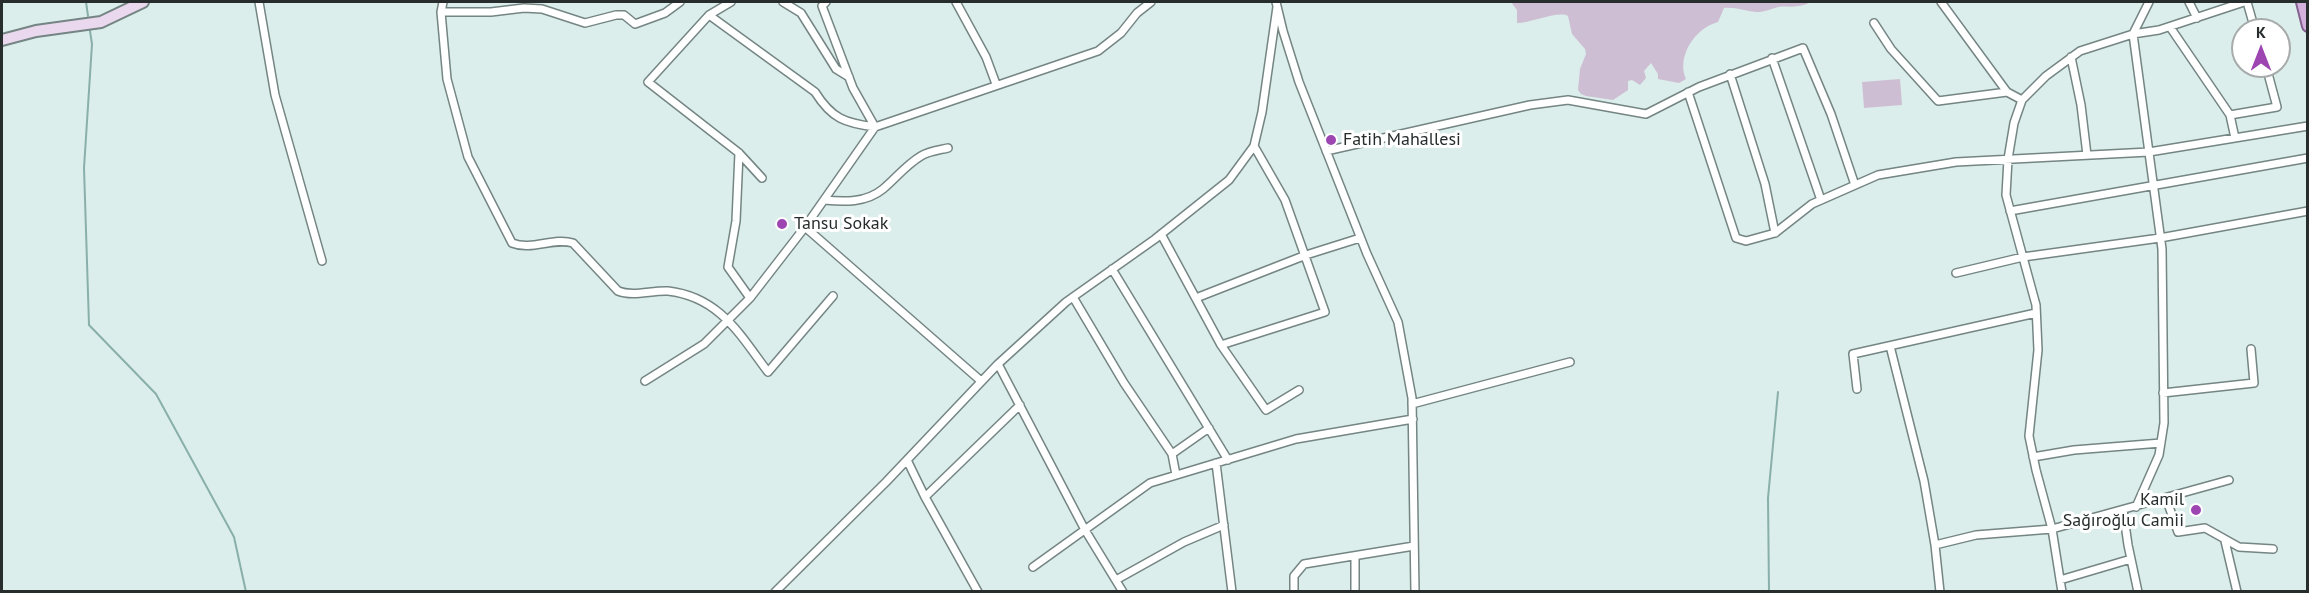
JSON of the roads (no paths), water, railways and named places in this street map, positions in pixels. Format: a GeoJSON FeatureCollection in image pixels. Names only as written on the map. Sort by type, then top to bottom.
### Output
{"type":"FeatureCollection","features":[{"type":"Feature","properties":{"kind":"main road"},"geometry":{"type":"LineString","coordinates":[[2302,2],[2307,26]]}},
{"type":"Feature","properties":{"kind":"street"},"geometry":{"type":"LineString","coordinates":[[2,40],[36,31],[101,22],[143,2]]}},
{"type":"Feature","properties":{"kind":"street"},"geometry":{"type":"LineString","coordinates":[[259,2],[274,94],[322,261]]}},
{"type":"Feature","properties":{"kind":"street"},"geometry":{"type":"LineString","coordinates":[[443,2],[441,12],[447,79],[468,157],[512,243],[527,246],[564,241],[573,243],[618,291],[626,294],[667,291],[687,296],[717,309],[768,372],[833,296]]}},
{"type":"Feature","properties":{"kind":"street"},"geometry":{"type":"LineString","coordinates":[[441,12],[491,12],[524,5],[585,23],[624,15],[635,24],[665,13],[680,2]]}},
{"type":"Feature","properties":{"kind":"street"},"geometry":{"type":"LineString","coordinates":[[731,2],[709,15],[648,82],[740,153],[762,178]]}},
{"type":"Feature","properties":{"kind":"street"},"geometry":{"type":"LineString","coordinates":[[783,2],[801,14],[836,69],[849,77]]}},
{"type":"Feature","properties":{"kind":"street"},"geometry":{"type":"LineString","coordinates":[[826,2],[822,6],[849,77],[875,127]]}},
{"type":"Feature","properties":{"kind":"street"},"geometry":{"type":"LineString","coordinates":[[956,2],[986,57],[996,84]]}},
{"type":"Feature","properties":{"kind":"street"},"geometry":{"type":"LineString","coordinates":[[709,15],[815,92],[824,107],[835,116],[851,124],[875,127],[1098,51],[1121,33],[1137,13],[1151,2]]}},
{"type":"Feature","properties":{"kind":"street"},"geometry":{"type":"LineString","coordinates":[[1941,2],[2007,92],[2022,100]]}},
{"type":"Feature","properties":{"kind":"street"},"geometry":{"type":"LineString","coordinates":[[2136,507],[2159,456],[2164,423],[2160,238],[2133,34],[2149,2]]}},
{"type":"Feature","properties":{"kind":"street"},"geometry":{"type":"LineString","coordinates":[[2188,2],[2197,18]]}},
{"type":"Feature","properties":{"kind":"street"},"geometry":{"type":"LineString","coordinates":[[2062,591],[2052,529],[2029,436],[2038,350],[2036,313],[2006,195],[2008,159],[2014,123],[2022,100],[2046,76],[2080,51],[2133,34],[2170,27],[2246,2],[2251,18]]}},
{"type":"Feature","properties":{"kind":"street"},"geometry":{"type":"LineString","coordinates":[[775,591],[907,460],[998,363],[1073,297],[1161,234],[1229,180],[1254,146],[1262,111],[1277,4]]}},
{"type":"Feature","properties":{"kind":"street"},"geometry":{"type":"LineString","coordinates":[[1277,4],[1299,82],[1360,238],[1398,322],[1413,419],[1415,591]]}},
{"type":"Feature","properties":{"kind":"street"},"geometry":{"type":"LineString","coordinates":[[1874,23],[1891,49],[1938,101],[2007,92]]}},
{"type":"Feature","properties":{"kind":"street"},"geometry":{"type":"LineString","coordinates":[[2170,27],[2230,115],[2235,138]]}},
{"type":"Feature","properties":{"kind":"street"},"geometry":{"type":"LineString","coordinates":[[1326,151],[1530,105],[1559,101],[1569,100],[1646,114],[1688,92],[1730,74],[1803,48],[1831,114],[1855,185]]}},
{"type":"Feature","properties":{"kind":"street"},"geometry":{"type":"LineString","coordinates":[[2072,57],[2088,155]]}},
{"type":"Feature","properties":{"kind":"street"},"geometry":{"type":"LineString","coordinates":[[1772,58],[1821,200]]}},
{"type":"Feature","properties":{"kind":"street"},"geometry":{"type":"LineString","coordinates":[[1730,74],[1765,184],[1775,233]]}},
{"type":"Feature","properties":{"kind":"street"},"geometry":{"type":"LineString","coordinates":[[2230,115],[2277,107],[2269,78]]}},
{"type":"Feature","properties":{"kind":"street"},"geometry":{"type":"LineString","coordinates":[[1688,92],[1736,238],[1746,241],[1775,233],[1812,204],[1878,175],[1956,162],[2149,152],[2307,126]]}},
{"type":"Feature","properties":{"kind":"street"},"geometry":{"type":"LineString","coordinates":[[645,381],[704,344],[750,298],[805,227],[875,127]]}},
{"type":"Feature","properties":{"kind":"street"},"geometry":{"type":"LineString","coordinates":[[1221,345],[1325,312],[1285,200],[1254,146]]}},
{"type":"Feature","properties":{"kind":"street"},"geometry":{"type":"LineString","coordinates":[[824,200],[845,202],[865,198],[881,191],[901,170],[923,154],[948,148]]}},
{"type":"Feature","properties":{"kind":"street"},"geometry":{"type":"LineString","coordinates":[[740,153],[736,221],[728,267],[750,298]]}},
{"type":"Feature","properties":{"kind":"street"},"geometry":{"type":"LineString","coordinates":[[2010,211],[2307,158]]}},
{"type":"Feature","properties":{"kind":"street"},"geometry":{"type":"LineString","coordinates":[[1956,273],[2023,257],[2160,238],[2307,211]]}},
{"type":"Feature","properties":{"kind":"street"},"geometry":{"type":"LineString","coordinates":[[805,227],[981,381]]}},
{"type":"Feature","properties":{"kind":"street"},"geometry":{"type":"LineString","coordinates":[[1161,234],[1221,345],[1266,410],[1299,390]]}},
{"type":"Feature","properties":{"kind":"street"},"geometry":{"type":"LineString","coordinates":[[1196,298],[1306,255],[1360,238]]}},
{"type":"Feature","properties":{"kind":"street"},"geometry":{"type":"LineString","coordinates":[[1112,269],[1228,460]]}},
{"type":"Feature","properties":{"kind":"street"},"geometry":{"type":"LineString","coordinates":[[1073,297],[1124,382],[1172,454],[1176,475]]}},
{"type":"Feature","properties":{"kind":"street"},"geometry":{"type":"LineString","coordinates":[[1857,389],[1853,354],[2036,313]]}},
{"type":"Feature","properties":{"kind":"street"},"geometry":{"type":"LineString","coordinates":[[1890,346],[1924,481],[1940,591]]}},
{"type":"Feature","properties":{"kind":"street"},"geometry":{"type":"LineString","coordinates":[[2163,393],[2254,383],[2251,349]]}},
{"type":"Feature","properties":{"kind":"street"},"geometry":{"type":"LineString","coordinates":[[1412,404],[1570,362]]}},
{"type":"Feature","properties":{"kind":"street"},"geometry":{"type":"LineString","coordinates":[[998,363],[1085,530],[1123,591]]}},
{"type":"Feature","properties":{"kind":"street"},"geometry":{"type":"LineString","coordinates":[[925,497],[1020,405]]}},
{"type":"Feature","properties":{"kind":"street"},"geometry":{"type":"LineString","coordinates":[[1033,567],[1150,483],[1296,439],[1413,419]]}},
{"type":"Feature","properties":{"kind":"street"},"geometry":{"type":"LineString","coordinates":[[1172,454],[1209,428]]}},
{"type":"Feature","properties":{"kind":"street"},"geometry":{"type":"LineString","coordinates":[[2033,457],[2074,450],[2161,443]]}},
{"type":"Feature","properties":{"kind":"street"},"geometry":{"type":"LineString","coordinates":[[907,460],[925,497],[978,591]]}},
{"type":"Feature","properties":{"kind":"street"},"geometry":{"type":"LineString","coordinates":[[1216,464],[1232,591]]}},
{"type":"Feature","properties":{"kind":"street"},"geometry":{"type":"LineString","coordinates":[[1935,545],[1976,535],[2052,529],[2229,480]]}},
{"type":"Feature","properties":{"kind":"street"},"geometry":{"type":"LineString","coordinates":[[2166,498],[2178,532],[2205,528],[2239,547],[2273,549]]}},
{"type":"Feature","properties":{"kind":"street"},"geometry":{"type":"LineString","coordinates":[[2123,510],[2138,591]]}},
{"type":"Feature","properties":{"kind":"street"},"geometry":{"type":"LineString","coordinates":[[1116,580],[1184,542],[1224,525]]}},
{"type":"Feature","properties":{"kind":"street"},"geometry":{"type":"LineString","coordinates":[[2225,541],[2236,591]]}},
{"type":"Feature","properties":{"kind":"street"},"geometry":{"type":"LineString","coordinates":[[1294,591],[1294,576],[1304,564],[1414,546]]}},
{"type":"Feature","properties":{"kind":"street"},"geometry":{"type":"LineString","coordinates":[[1355,557],[1355,591]]}},
{"type":"Feature","properties":{"kind":"street"},"geometry":{"type":"LineString","coordinates":[[2060,580],[2131,559]]}},
{"type":"Feature","properties":{"kind":"waterway"},"geometry":{"type":"LineString","coordinates":[[86,2],[88,16]]}},
{"type":"Feature","properties":{"kind":"waterway"},"geometry":{"type":"LineString","coordinates":[[90,31],[92,44],[84,168],[89,325],[156,394],[234,537],[246,592]]}},
{"type":"Feature","properties":{"kind":"waterway"},"geometry":{"type":"LineString","coordinates":[[1769,592],[1768,498],[1778,392]]}},
{"type":"Feature","properties":{"kind":"place","name":"Fatih Mahallesi"},"geometry":{"type":"Point","coordinates":[1331,140]}},
{"type":"Feature","properties":{"kind":"place","name":"Tansu Sokak"},"geometry":{"type":"Point","coordinates":[782,224]}},
{"type":"Feature","properties":{"kind":"place","name":"Kamil Sağıroğlu Camii"},"geometry":{"type":"Point","coordinates":[2196,510]}}]}
